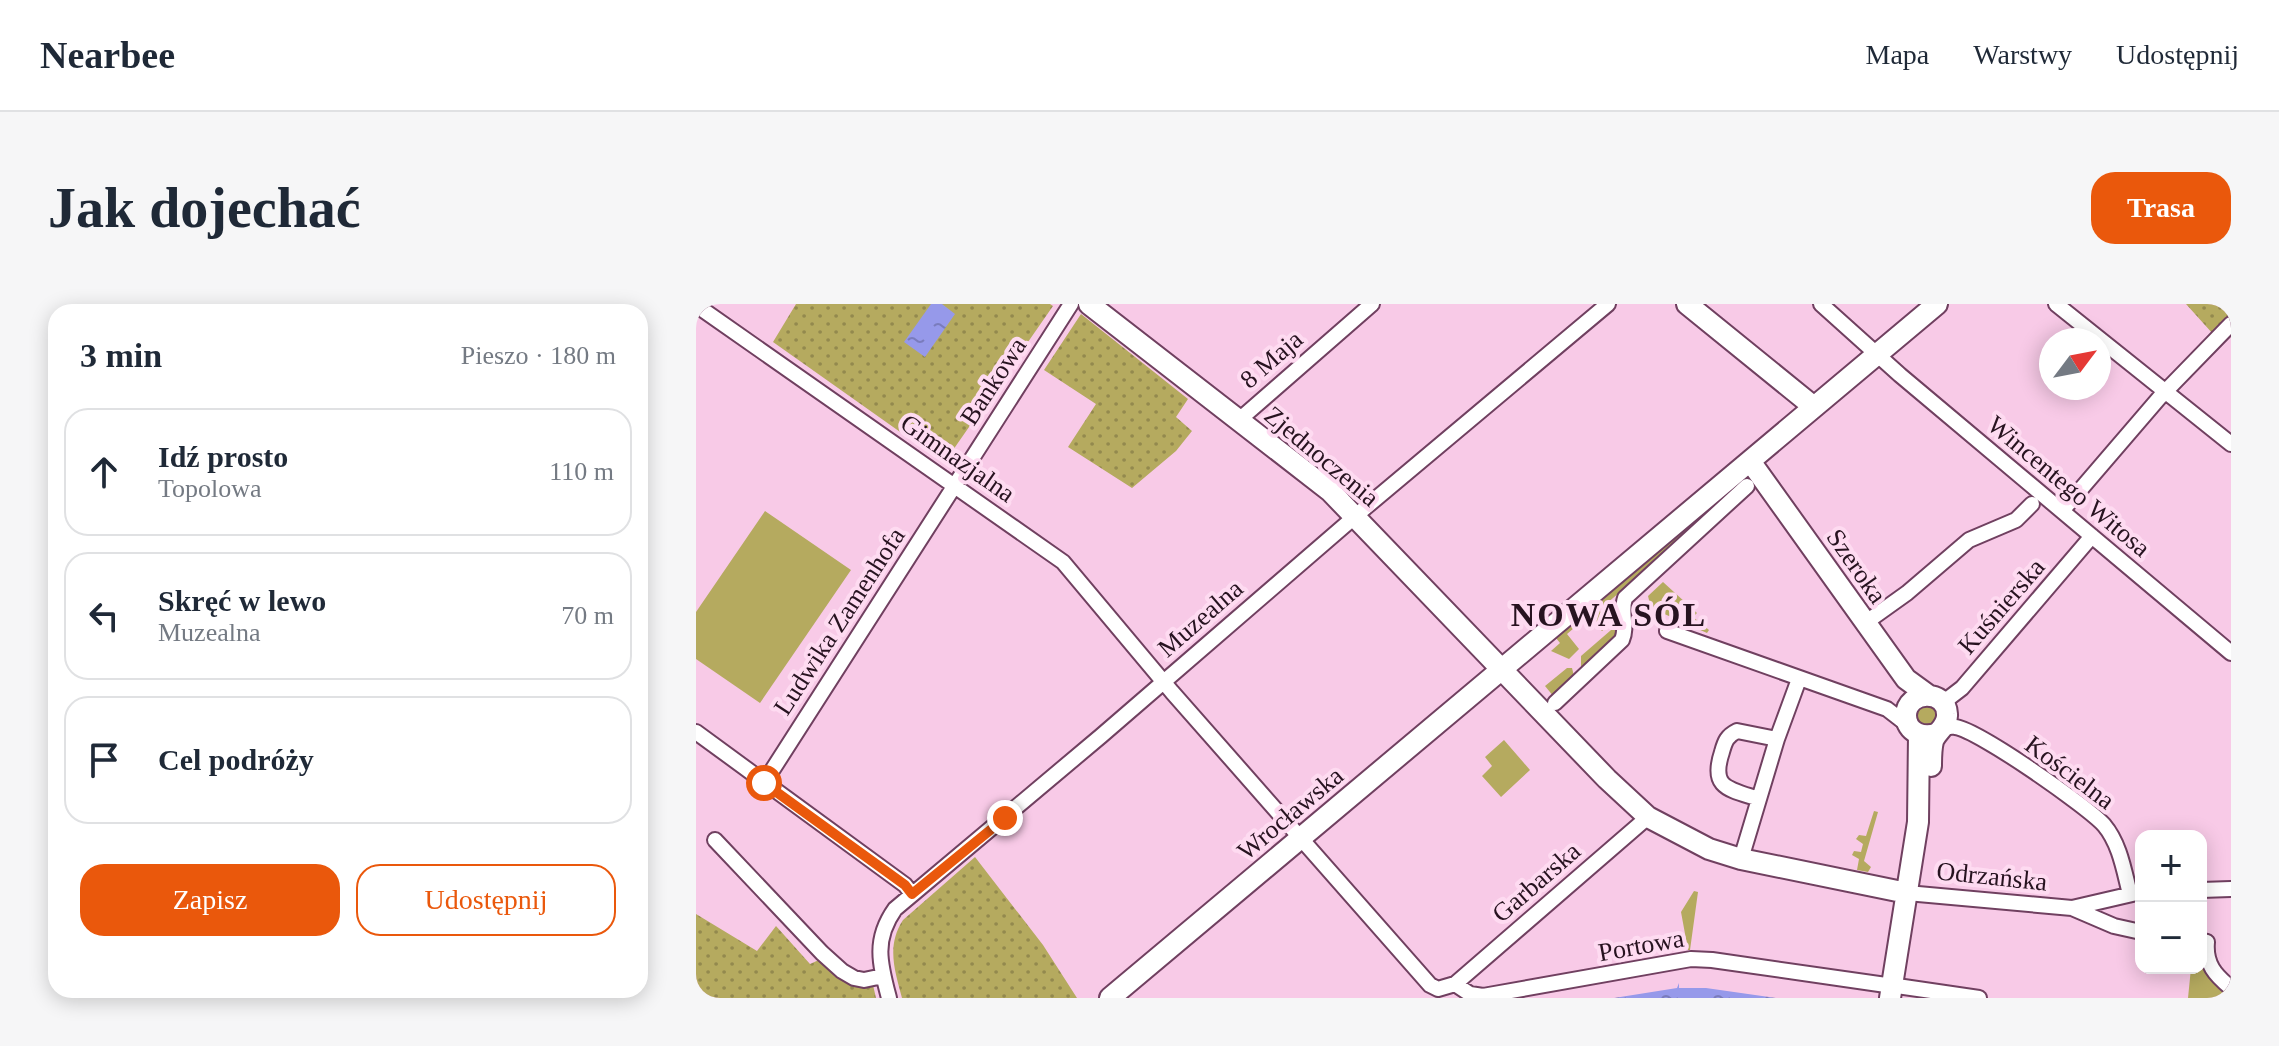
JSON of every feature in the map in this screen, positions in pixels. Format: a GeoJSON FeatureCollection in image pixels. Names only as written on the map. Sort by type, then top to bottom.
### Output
{"type":"FeatureCollection","features":[{"type":"Feature","properties":{"kind":"street","name":"Bankowa"},"geometry":{"type":"LineString","coordinates":[[955,485],[1071,304]]}},
{"type":"Feature","properties":{"kind":"street","name":"Zjednoczenia"},"geometry":{"type":"LineString","coordinates":[[1089,304],[1330,491],[1607,779],[1648,817],[1709,849],[1741,859],[1907,893]]}},
{"type":"Feature","properties":{"kind":"street","name":"8 Maja"},"geometry":{"type":"LineString","coordinates":[[1239,420],[1372,304]]}},
{"type":"Feature","properties":{"kind":"street","name":"Muzealna"},"geometry":{"type":"LineString","coordinates":[[889,998],[883,976],[880,939],[888,918],[912,894],[1608,304]]}},
{"type":"Feature","properties":{"kind":"street"},"geometry":{"type":"LineString","coordinates":[[1687,304],[1814,407]]}},
{"type":"Feature","properties":{"kind":"street","name":"Wincentego Witosa"},"geometry":{"type":"LineString","coordinates":[[1821,304],[2231,653]]}},
{"type":"Feature","properties":{"kind":"street","name":"Wrocławska"},"geometry":{"type":"LineString","coordinates":[[1110,998],[1937,304]]}},
{"type":"Feature","properties":{"kind":"street"},"geometry":{"type":"LineString","coordinates":[[2056,304],[2231,444]]}},
{"type":"Feature","properties":{"kind":"street","name":"Gimnazjalna"},"geometry":{"type":"LineString","coordinates":[[696,305],[1063,562],[1301,838]]}},
{"type":"Feature","properties":{"kind":"street"},"geometry":{"type":"LineString","coordinates":[[2062,511],[2165,391],[2231,324]]}},
{"type":"Feature","properties":{"kind":"street","name":"Szeroka"},"geometry":{"type":"LineString","coordinates":[[1750,461],[1906,679],[1926,699]]}},
{"type":"Feature","properties":{"kind":"street","name":"Ludwika Zamenhofa"},"geometry":{"type":"LineString","coordinates":[[764,783],[955,485]]}},
{"type":"Feature","properties":{"kind":"street"},"geometry":{"type":"LineString","coordinates":[[1555,703],[1622,640],[1625,598],[1747,486]]}},
{"type":"Feature","properties":{"kind":"street"},"geometry":{"type":"LineString","coordinates":[[1872,618],[1969,540],[2016,520],[2032,504]]}},
{"type":"Feature","properties":{"kind":"street","name":"Kuśnierska"},"geometry":{"type":"LineString","coordinates":[[1887,709],[1926,699],[1949,698],[1962,688],[2092,536]]}},
{"type":"Feature","properties":{"kind":"street"},"geometry":{"type":"LineString","coordinates":[[1667,631],[1887,709],[1927,731]]}},
{"type":"Feature","properties":{"kind":"street"},"geometry":{"type":"LineString","coordinates":[[1741,859],[1777,739],[1799,679]]}},
{"type":"Feature","properties":{"kind":"street"},"geometry":{"type":"LineString","coordinates":[[1891,990],[1918,822],[1930,777],[1932,743],[1927,731],[1906,714],[1926,699],[1947,710],[1927,731]]}},
{"type":"Feature","properties":{"kind":"street","name":"Kościelna"},"geometry":{"type":"LineString","coordinates":[[1927,731],[1954,726],[1979,737],[2015,759],[2103,825],[2135,891]]}},
{"type":"Feature","properties":{"kind":"street"},"geometry":{"type":"LineString","coordinates":[[1759,799],[1725,787],[1716,769],[1726,739],[1737,731],[1777,739]]}},
{"type":"Feature","properties":{"kind":"street"},"geometry":{"type":"LineString","coordinates":[[696,732],[905,885],[912,894]]}},
{"type":"Feature","properties":{"kind":"street","name":"Garbarska"},"geometry":{"type":"LineString","coordinates":[[1455,984],[1648,817]]}},
{"type":"Feature","properties":{"kind":"street","name":"Portowa"},"geometry":{"type":"LineString","coordinates":[[1301,838],[1430,985],[1438,989],[1455,984],[1470,994],[1483,996],[1691,959],[1891,990],[1979,998]]}},
{"type":"Feature","properties":{"kind":"street"},"geometry":{"type":"LineString","coordinates":[[715,840],[842,971],[864,980],[883,976]]}},
{"type":"Feature","properties":{"kind":"street"},"geometry":{"type":"LineString","coordinates":[[2207,890],[2231,889]]}},
{"type":"Feature","properties":{"kind":"street","name":"Odrzańska"},"geometry":{"type":"LineString","coordinates":[[1907,893],[2072,908],[2114,926],[2135,931]]}},
{"type":"Feature","properties":{"kind":"street","name":"Odrzańska"},"geometry":{"type":"LineString","coordinates":[[2072,908],[2135,893]]}},
{"type":"Feature","properties":{"kind":"street"},"geometry":{"type":"LineString","coordinates":[[2207,942],[2208,961],[2215,974],[2231,988]]}},
{"type":"Feature","properties":{"kind":"shaded area"},"geometry":{"type":"Polygon","coordinates":[[[796,304],[1053,306],[944,463],[773,342],[796,304]]]}},
{"type":"Feature","properties":{"kind":"shaded area"},"geometry":{"type":"Polygon","coordinates":[[[2186,304],[2231,304],[2231,315],[2213,334],[2186,304]]]}},
{"type":"Feature","properties":{"kind":"shaded area"},"geometry":{"type":"Polygon","coordinates":[[[1081,314],[1188,399],[1176,417],[1192,431],[1176,451],[1132,488],[1068,447],[1096,404],[1044,370],[1081,314]]]}},
{"type":"Feature","properties":{"kind":"shaded area"},"geometry":{"type":"Polygon","coordinates":[[[1738,483],[1739,490],[1599,610],[1610,624],[1602,631],[1588,616],[1567,634],[1579,649],[1569,659],[1551,651],[1560,643],[1556,638],[1738,483]]]}},
{"type":"Feature","properties":{"kind":"shaded area"},"geometry":{"type":"Polygon","coordinates":[[[765,511],[851,570],[760,703],[696,659],[696,612],[765,511]]]}},
{"type":"Feature","properties":{"kind":"shaded area"},"geometry":{"type":"Polygon","coordinates":[[[1663,582],[1697,613],[1693,617],[1709,630],[1707,633],[1651,608],[1648,596],[1663,582]]]}},
{"type":"Feature","properties":{"kind":"shaded area"},"geometry":{"type":"Polygon","coordinates":[[[1618,624],[1622,629],[1585,668],[1581,667],[1581,656],[1618,624]]]}},
{"type":"Feature","properties":{"kind":"shaded area"},"geometry":{"type":"Polygon","coordinates":[[[1567,668],[1572,668],[1574,676],[1554,697],[1545,686],[1567,668]]]}},
{"type":"Feature","properties":{"kind":"shaded area"},"geometry":{"type":"Polygon","coordinates":[[[1928,702],[1940,712],[1934,727],[1918,726],[1914,710],[1928,702]]]}},
{"type":"Feature","properties":{"kind":"shaded area"},"geometry":{"type":"Polygon","coordinates":[[[1504,740],[1530,770],[1501,797],[1482,776],[1492,766],[1485,757],[1504,740]]]}},
{"type":"Feature","properties":{"kind":"shaded area"},"geometry":{"type":"Polygon","coordinates":[[[1874,811],[1878,812],[1864,861],[1871,867],[1868,872],[1857,870],[1859,859],[1852,855],[1854,851],[1861,852],[1863,844],[1856,839],[1859,835],[1866,836],[1874,811]]]}},
{"type":"Feature","properties":{"kind":"shaded area"},"geometry":{"type":"Polygon","coordinates":[[[975,857],[1043,945],[1077,998],[902,998],[893,949],[903,920],[975,857]]]}},
{"type":"Feature","properties":{"kind":"shaded area"},"geometry":{"type":"Polygon","coordinates":[[[1694,891],[1698,892],[1688,950],[1681,912],[1694,891]]]}},
{"type":"Feature","properties":{"kind":"shaded area"},"geometry":{"type":"Polygon","coordinates":[[[696,914],[757,951],[776,926],[810,964],[821,959],[873,985],[876,998],[696,998],[696,914]]]}},
{"type":"Feature","properties":{"kind":"shaded area"},"geometry":{"type":"Polygon","coordinates":[[[2207,965],[2231,995],[2231,998],[2188,998],[2190,974],[2207,974],[2207,965]]]}},
{"type":"Feature","properties":{"kind":"water"},"geometry":{"type":"Polygon","coordinates":[[[931,304],[942,304],[955,314],[925,357],[904,342],[931,304]]]}},
{"type":"Feature","properties":{"kind":"water"},"geometry":{"type":"Polygon","coordinates":[[[1679,983],[1679,988],[1706,988],[1776,998],[1614,998],[1677,988],[1679,983]]]}},
{"type":"Feature","properties":{"kind":"district","name":"NOWA SÓL"},"geometry":{"type":"Point","coordinates":[1609,614]}},
{"type":"Feature","properties":{"kind":"route"},"geometry":{"type":"LineString","coordinates":[[764,783],[905,885],[912,894],[1005,818]]}}]}
